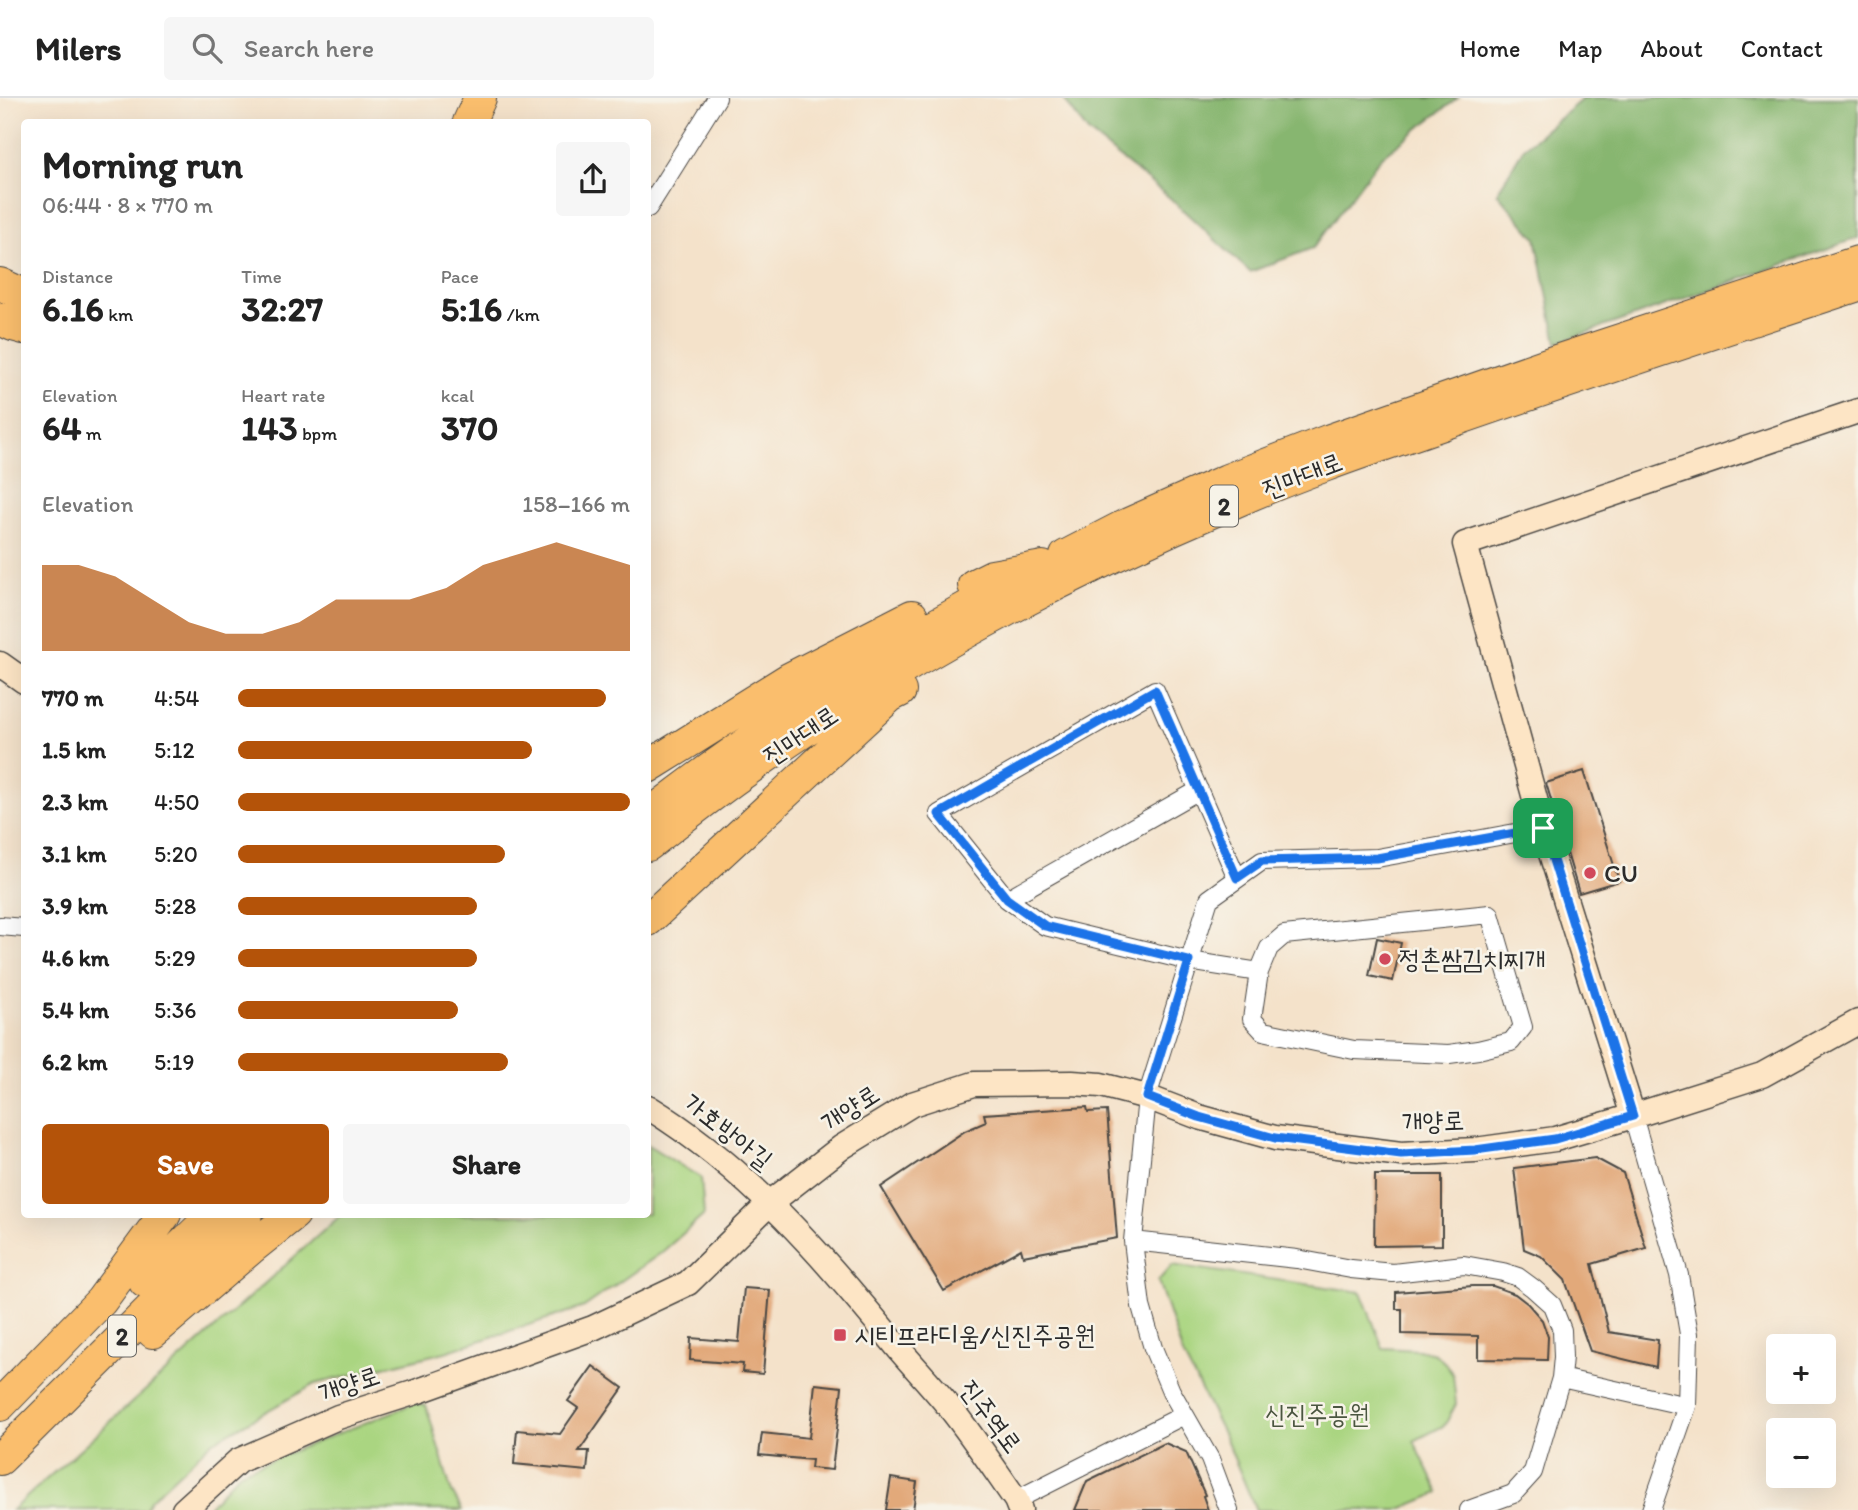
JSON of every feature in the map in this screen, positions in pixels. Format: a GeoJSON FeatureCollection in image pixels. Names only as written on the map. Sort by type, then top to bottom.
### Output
{"type":"FeatureCollection","features":[{"type":"Feature","properties":{"kind":"highway"},"geometry":{"type":"LineString","coordinates":[[457,112],[480,98]]}},
{"type":"Feature","properties":{"kind":"highway","name":"진마대로"},"geometry":{"type":"LineString","coordinates":[[651,814],[800,706],[953,614],[1126,525],[1227,480],[1330,440],[1550,363],[1858,262]]}},
{"type":"Feature","properties":{"kind":"highway"},"geometry":{"type":"LineString","coordinates":[[0,284],[21,294]]}},
{"type":"Feature","properties":{"kind":"highway","name":"진마대로"},"geometry":{"type":"LineString","coordinates":[[651,843],[697,805],[812,725],[964,633],[1052,586],[1136,546],[1236,501],[1337,461],[1558,384],[1858,285]]}},
{"type":"Feature","properties":{"kind":"highway"},"geometry":{"type":"LineString","coordinates":[[0,319],[21,327]]}},
{"type":"Feature","properties":{"kind":"highway"},"geometry":{"type":"LineString","coordinates":[[651,917],[890,696],[1113,573],[1136,546]]}},
{"type":"Feature","properties":{"kind":"highway"},"geometry":{"type":"LineString","coordinates":[[651,765],[789,679],[980,582],[992,576],[1043,567]]}},
{"type":"Feature","properties":{"kind":"highway"},"geometry":{"type":"LineString","coordinates":[[0,1405],[101,1301],[162,1218]]}},
{"type":"Feature","properties":{"kind":"highway","name":"2"},"geometry":{"type":"LineString","coordinates":[[0,1427],[210,1218]]}},
{"type":"Feature","properties":{"kind":"highway","name":"2"},"geometry":{"type":"LineString","coordinates":[[0,1459],[242,1218]]}},
{"type":"Feature","properties":{"kind":"highway"},"geometry":{"type":"LineString","coordinates":[[53,1404],[102,1377],[289,1218]]}},
{"type":"Feature","properties":{"kind":"street"},"geometry":{"type":"LineString","coordinates":[[651,203],[717,98]]}},
{"type":"Feature","properties":{"kind":"street"},"geometry":{"type":"LineString","coordinates":[[1651,1510],[1687,1406],[1689,1335],[1679,1275],[1633,1116],[1543,828],[1465,544],[1858,411]]}},
{"type":"Feature","properties":{"kind":"street"},"geometry":{"type":"LineString","coordinates":[[0,664],[21,679]]}},
{"type":"Feature","properties":{"kind":"street"},"geometry":{"type":"LineString","coordinates":[[1237,878],[1155,690],[939,814],[1007,899],[1045,926],[1189,961],[1259,972]]}},
{"type":"Feature","properties":{"kind":"street"},"geometry":{"type":"LineString","coordinates":[[1007,899],[1199,790]]}},
{"type":"Feature","properties":{"kind":"street"},"geometry":{"type":"LineString","coordinates":[[1229,1510],[1210,1459],[1171,1391],[1153,1348],[1141,1306],[1133,1241],[1147,1097],[1209,899],[1262,861],[1377,858],[1543,828]]}},
{"type":"Feature","properties":{"kind":"street"},"geometry":{"type":"LineString","coordinates":[[1490,914],[1523,1027],[1511,1042],[1449,1054],[1354,1050],[1263,1031],[1252,1019],[1259,972],[1269,948],[1284,934],[1490,914]]}},
{"type":"Feature","properties":{"kind":"street"},"geometry":{"type":"LineString","coordinates":[[0,926],[21,928]]}},
{"type":"Feature","properties":{"kind":"street","name":"개양로"},"geometry":{"type":"LineString","coordinates":[[184,1510],[238,1461],[338,1417],[593,1328],[688,1283],[770,1203],[842,1147],[912,1104],[974,1084],[1101,1085],[1275,1138],[1401,1154],[1475,1150],[1555,1139],[1762,1075],[1858,1023]]}},
{"type":"Feature","properties":{"kind":"street","name":"가호방아길"},"geometry":{"type":"LineString","coordinates":[[651,1109],[693,1138],[770,1203]]}},
{"type":"Feature","properties":{"kind":"street","name":"진주역로"},"geometry":{"type":"LineString","coordinates":[[770,1203],[852,1290],[952,1410],[1018,1505]]}},
{"type":"Feature","properties":{"kind":"street"},"geometry":{"type":"LineString","coordinates":[[1133,1241],[1297,1259],[1351,1269],[1393,1273],[1464,1265],[1503,1272],[1518,1277],[1533,1288],[1552,1305],[1562,1330],[1563,1357],[1560,1378],[1533,1472],[1513,1494],[1469,1510]]}},
{"type":"Feature","properties":{"kind":"street"},"geometry":{"type":"LineString","coordinates":[[1560,1378],[1687,1406]]}},
{"type":"Feature","properties":{"kind":"street"},"geometry":{"type":"LineString","coordinates":[[1018,1505],[1184,1415]]}},
{"type":"Feature","properties":{"kind":"green space"},"geometry":{"type":"Polygon","coordinates":[[[1063,98],[1458,98],[1381,157],[1313,248],[1250,272],[1170,198],[1088,132],[1063,98]]]}},
{"type":"Feature","properties":{"kind":"green space"},"geometry":{"type":"Polygon","coordinates":[[[1581,98],[1858,98],[1858,238],[1557,343],[1536,238],[1497,193],[1524,148],[1581,98]]]}},
{"type":"Feature","properties":{"kind":"green space"},"geometry":{"type":"Polygon","coordinates":[[[651,1147],[701,1178],[704,1215],[661,1253],[584,1307],[445,1352],[315,1384],[212,1442],[150,1500],[145,1510],[12,1510],[338,1218],[651,1218],[651,1147]]]}},
{"type":"Feature","properties":{"kind":"green space","name":"신진주공원"},"geometry":{"type":"Polygon","coordinates":[[[1172,1265],[1361,1292],[1383,1348],[1419,1350],[1435,1354],[1453,1375],[1456,1404],[1445,1425],[1414,1441],[1439,1493],[1398,1510],[1256,1510],[1226,1439],[1183,1355],[1158,1281],[1172,1265]]]}},
{"type":"Feature","properties":{"kind":"green space"},"geometry":{"type":"Polygon","coordinates":[[[415,1403],[426,1405],[451,1490],[462,1510],[205,1510],[240,1472],[415,1403]]]}},
{"type":"Feature","properties":{"kind":"building"},"geometry":{"type":"Polygon","coordinates":[[[1584,771],[1619,881],[1579,893],[1546,783],[1584,771]]]}},
{"type":"Feature","properties":{"kind":"building","name":"정촌쌈김치찌개"},"geometry":{"type":"Polygon","coordinates":[[[1377,938],[1401,943],[1393,981],[1369,976],[1377,938]]]}},
{"type":"Feature","properties":{"kind":"building"},"geometry":{"type":"Polygon","coordinates":[[[1087,1107],[1088,1112],[1107,1111],[1117,1238],[1023,1256],[1021,1249],[944,1291],[881,1187],[965,1131],[986,1122],[984,1114],[1087,1107]]]}},
{"type":"Feature","properties":{"kind":"building"},"geometry":{"type":"Polygon","coordinates":[[[1595,1158],[1623,1173],[1646,1248],[1592,1264],[1609,1332],[1658,1340],[1656,1367],[1590,1351],[1565,1280],[1541,1256],[1524,1249],[1514,1168],[1595,1158]]]}},
{"type":"Feature","properties":{"kind":"building"},"geometry":{"type":"Polygon","coordinates":[[[1375,1175],[1442,1175],[1442,1245],[1374,1246],[1375,1175]]]}},
{"type":"Feature","properties":{"kind":"building"},"geometry":{"type":"Polygon","coordinates":[[[1493,1286],[1515,1294],[1528,1304],[1542,1320],[1548,1337],[1547,1360],[1478,1359],[1478,1336],[1402,1334],[1402,1309],[1396,1309],[1396,1292],[1493,1286]]]}},
{"type":"Feature","properties":{"kind":"building"},"geometry":{"type":"Polygon","coordinates":[[[744,1288],[770,1290],[763,1374],[742,1372],[743,1364],[690,1360],[691,1338],[739,1342],[744,1288]]]}},
{"type":"Feature","properties":{"kind":"building"},"geometry":{"type":"Polygon","coordinates":[[[593,1366],[623,1388],[579,1451],[589,1451],[587,1471],[514,1464],[517,1430],[560,1434],[578,1408],[568,1401],[593,1366]]]}},
{"type":"Feature","properties":{"kind":"building"},"geometry":{"type":"Polygon","coordinates":[[[815,1384],[842,1387],[832,1470],[811,1468],[812,1460],[759,1455],[762,1433],[809,1438],[815,1384]]]}},
{"type":"Feature","properties":{"kind":"building"},"geometry":{"type":"Polygon","coordinates":[[[1165,1443],[1186,1452],[1205,1495],[1203,1496],[1208,1510],[1075,1510],[1087,1481],[1165,1443]]]}},
{"type":"Feature","properties":{"kind":"building"},"geometry":{"type":"Polygon","coordinates":[[[891,1478],[917,1482],[913,1510],[886,1510],[891,1478]]]}},
{"type":"Feature","properties":{"kind":"place","name":"CU"},"geometry":{"type":"Point","coordinates":[1590,873]}},
{"type":"Feature","properties":{"kind":"place","name":"정촌쌈김치찌개"},"geometry":{"type":"Point","coordinates":[1385,959]}},
{"type":"Feature","properties":{"kind":"place","name":"시티프라디움/신진주공원"},"geometry":{"type":"Point","coordinates":[840,1335]}},
{"type":"Feature","properties":{"kind":"route"},"geometry":{"type":"LineString","coordinates":[[1155,690],[1237,878],[1262,861],[1377,858],[1543,828],[1633,1116],[1555,1139],[1475,1150],[1401,1154],[1275,1138],[1199,1117],[1147,1097],[1189,961],[1045,926],[1007,899],[939,814],[1155,690]]}}]}
